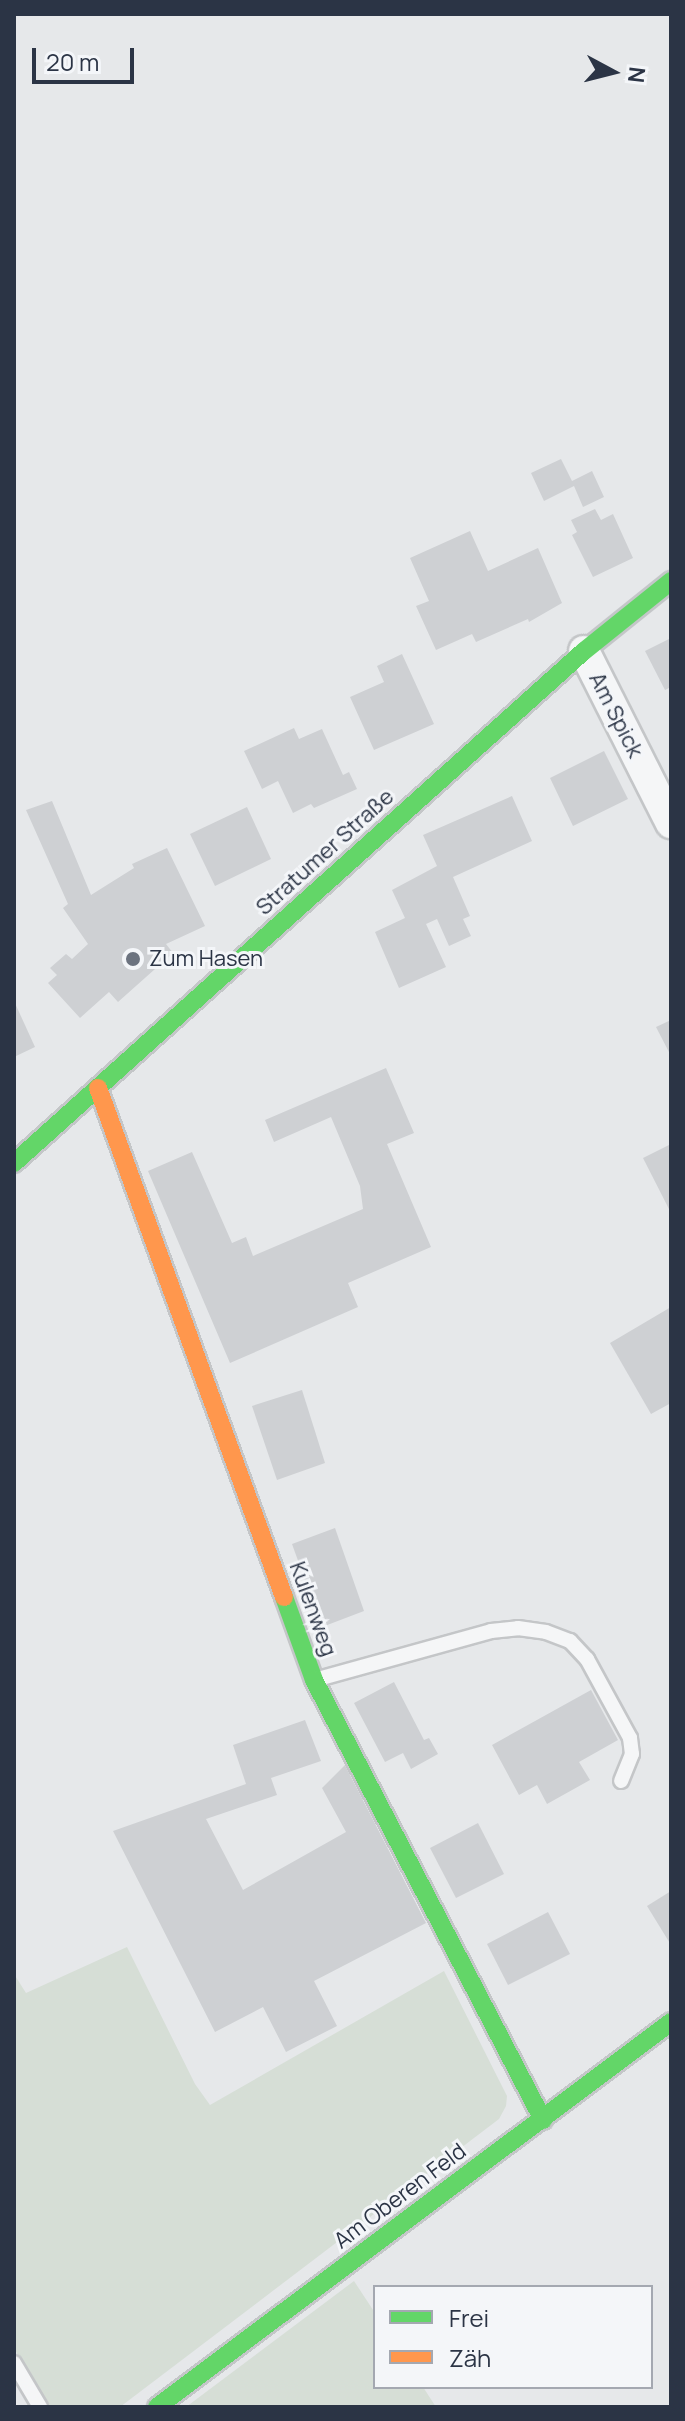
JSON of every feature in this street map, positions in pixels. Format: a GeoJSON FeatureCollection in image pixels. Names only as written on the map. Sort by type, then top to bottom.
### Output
{"type":"FeatureCollection","features":[{"type":"Feature","properties":{"kind":"street","name":"Stratumer Straße"},"geometry":{"type":"LineString","coordinates":[[14,1163],[584,651],[671,581]]}},
{"type":"Feature","properties":{"kind":"street","name":"Am Spick"},"geometry":{"type":"LineString","coordinates":[[584,651],[671,823]]}},
{"type":"Feature","properties":{"kind":"street","name":"Kulenweg"},"geometry":{"type":"LineString","coordinates":[[98,1088],[314,1680],[543,2120]]}},
{"type":"Feature","properties":{"kind":"street","name":"Am Oberen Feld"},"geometry":{"type":"LineString","coordinates":[[157,2407],[671,2022]]}},
{"type":"Feature","properties":{"kind":"lane"},"geometry":{"type":"LineString","coordinates":[[314,1680],[491,1631],[518,1628],[546,1632],[570,1641],[587,1659],[630,1738],[632,1754],[621,1781]]}},
{"type":"Feature","properties":{"kind":"lane"},"geometry":{"type":"LineString","coordinates":[[14,2363],[40,2407]]}},
{"type":"Feature","properties":{"kind":"shaded area"},"geometry":{"type":"Polygon","coordinates":[[[127,1947],[195,2084],[210,2105],[444,1971],[507,2096],[506,2106],[499,2119],[120,2407],[47,2407],[14,2348],[14,1974],[26,1993],[127,1947]]]}},
{"type":"Feature","properties":{"kind":"shaded area"},"geometry":{"type":"Polygon","coordinates":[[[354,2281],[373,2310],[373,2389],[424,2389],[436,2407],[186,2407],[354,2281]]]}},
{"type":"Feature","properties":{"kind":"building"},"geometry":{"type":"Polygon","coordinates":[[[561,459],[572,481],[592,471],[604,497],[583,507],[574,486],[544,501],[531,473],[561,459]]]}},
{"type":"Feature","properties":{"kind":"building"},"geometry":{"type":"Polygon","coordinates":[[[595,509],[601,520],[613,514],[633,558],[593,577],[572,535],[577,532],[571,520],[595,509]]]}},
{"type":"Feature","properties":{"kind":"building"},"geometry":{"type":"Polygon","coordinates":[[[470,531],[488,571],[538,548],[562,603],[529,622],[528,619],[476,642],[472,634],[436,650],[416,606],[429,601],[410,558],[470,531]]]}},
{"type":"Feature","properties":{"kind":"building"},"geometry":{"type":"Polygon","coordinates":[[[671,638],[671,687],[665,690],[645,651],[671,638]]]}},
{"type":"Feature","properties":{"kind":"building"},"geometry":{"type":"Polygon","coordinates":[[[402,654],[434,724],[374,750],[350,697],[384,682],[377,666],[402,654]]]}},
{"type":"Feature","properties":{"kind":"building"},"geometry":{"type":"Polygon","coordinates":[[[294,728],[299,739],[322,729],[343,775],[349,772],[357,789],[314,808],[311,804],[293,813],[278,781],[262,789],[244,751],[294,728]]]}},
{"type":"Feature","properties":{"kind":"building"},"geometry":{"type":"Polygon","coordinates":[[[604,751],[628,799],[573,826],[550,778],[604,751]]]}},
{"type":"Feature","properties":{"kind":"building"},"geometry":{"type":"Polygon","coordinates":[[[512,796],[532,841],[453,877],[470,916],[463,919],[471,936],[449,946],[437,919],[426,924],[446,967],[399,988],[375,932],[405,918],[392,890],[437,866],[423,835],[512,796]]]}},
{"type":"Feature","properties":{"kind":"building"},"geometry":{"type":"Polygon","coordinates":[[[52,801],[91,895],[134,868],[132,864],[167,848],[205,926],[166,944],[173,953],[118,1002],[109,992],[80,1018],[48,983],[57,975],[50,968],[66,954],[72,959],[88,944],[63,908],[68,904],[26,810],[52,801]]]}},
{"type":"Feature","properties":{"kind":"building"},"geometry":{"type":"Polygon","coordinates":[[[247,807],[271,859],[215,886],[190,834],[247,807]]]}},
{"type":"Feature","properties":{"kind":"building"},"geometry":{"type":"Polygon","coordinates":[[[14,1001],[35,1047],[14,1057],[14,1001]]]}},
{"type":"Feature","properties":{"kind":"building"},"geometry":{"type":"Polygon","coordinates":[[[671,1020],[671,1056],[656,1027],[671,1020]]]}},
{"type":"Feature","properties":{"kind":"building"},"geometry":{"type":"Polygon","coordinates":[[[386,1068],[414,1133],[387,1144],[431,1247],[348,1283],[358,1307],[230,1363],[148,1171],[192,1152],[232,1243],[246,1237],[253,1256],[363,1209],[360,1186],[331,1117],[274,1142],[265,1120],[386,1068]]]}},
{"type":"Feature","properties":{"kind":"building"},"geometry":{"type":"Polygon","coordinates":[[[671,1144],[671,1213],[643,1158],[671,1144]]]}},
{"type":"Feature","properties":{"kind":"building"},"geometry":{"type":"Polygon","coordinates":[[[671,1307],[671,1403],[651,1414],[610,1343],[671,1307]]]}},
{"type":"Feature","properties":{"kind":"building"},"geometry":{"type":"Polygon","coordinates":[[[302,1390],[325,1463],[277,1480],[252,1406],[302,1390]]]}},
{"type":"Feature","properties":{"kind":"building"},"geometry":{"type":"Polygon","coordinates":[[[335,1528],[364,1611],[322,1627],[292,1544],[335,1528]]]}},
{"type":"Feature","properties":{"kind":"building"},"geometry":{"type":"Polygon","coordinates":[[[394,1682],[424,1740],[429,1738],[438,1754],[411,1769],[403,1753],[385,1762],[354,1703],[394,1682]]]}},
{"type":"Feature","properties":{"kind":"building"},"geometry":{"type":"Polygon","coordinates":[[[591,1690],[618,1740],[579,1762],[590,1780],[547,1804],[537,1785],[519,1795],[492,1745],[591,1690]]]}},
{"type":"Feature","properties":{"kind":"building"},"geometry":{"type":"Polygon","coordinates":[[[305,1720],[321,1761],[271,1778],[277,1795],[206,1819],[243,1890],[346,1832],[322,1788],[345,1765],[426,1923],[314,1981],[337,2026],[286,2052],[263,2007],[215,2032],[113,1831],[246,1784],[233,1745],[305,1720]]]}},
{"type":"Feature","properties":{"kind":"building"},"geometry":{"type":"Polygon","coordinates":[[[478,1823],[504,1874],[456,1898],[430,1848],[478,1823]]]}},
{"type":"Feature","properties":{"kind":"building"},"geometry":{"type":"Polygon","coordinates":[[[671,1891],[671,1945],[647,1906],[671,1891]]]}},
{"type":"Feature","properties":{"kind":"building"},"geometry":{"type":"Polygon","coordinates":[[[548,1912],[570,1954],[508,1985],[487,1944],[548,1912]]]}},
{"type":"Feature","properties":{"kind":"traffic: fast"},"geometry":{"type":"LineString","coordinates":[[14,1163],[584,651],[671,581]]}},
{"type":"Feature","properties":{"kind":"traffic: fast"},"geometry":{"type":"LineString","coordinates":[[284,1597],[314,1680],[543,2120]]}},
{"type":"Feature","properties":{"kind":"traffic: fast"},"geometry":{"type":"LineString","coordinates":[[157,2407],[671,2022]]}},
{"type":"Feature","properties":{"kind":"traffic: slow"},"geometry":{"type":"LineString","coordinates":[[98,1088],[284,1597]]}},
{"type":"Feature","properties":{"kind":"place","name":"Zum Hasen"},"geometry":{"type":"Point","coordinates":[133,959]}}]}
